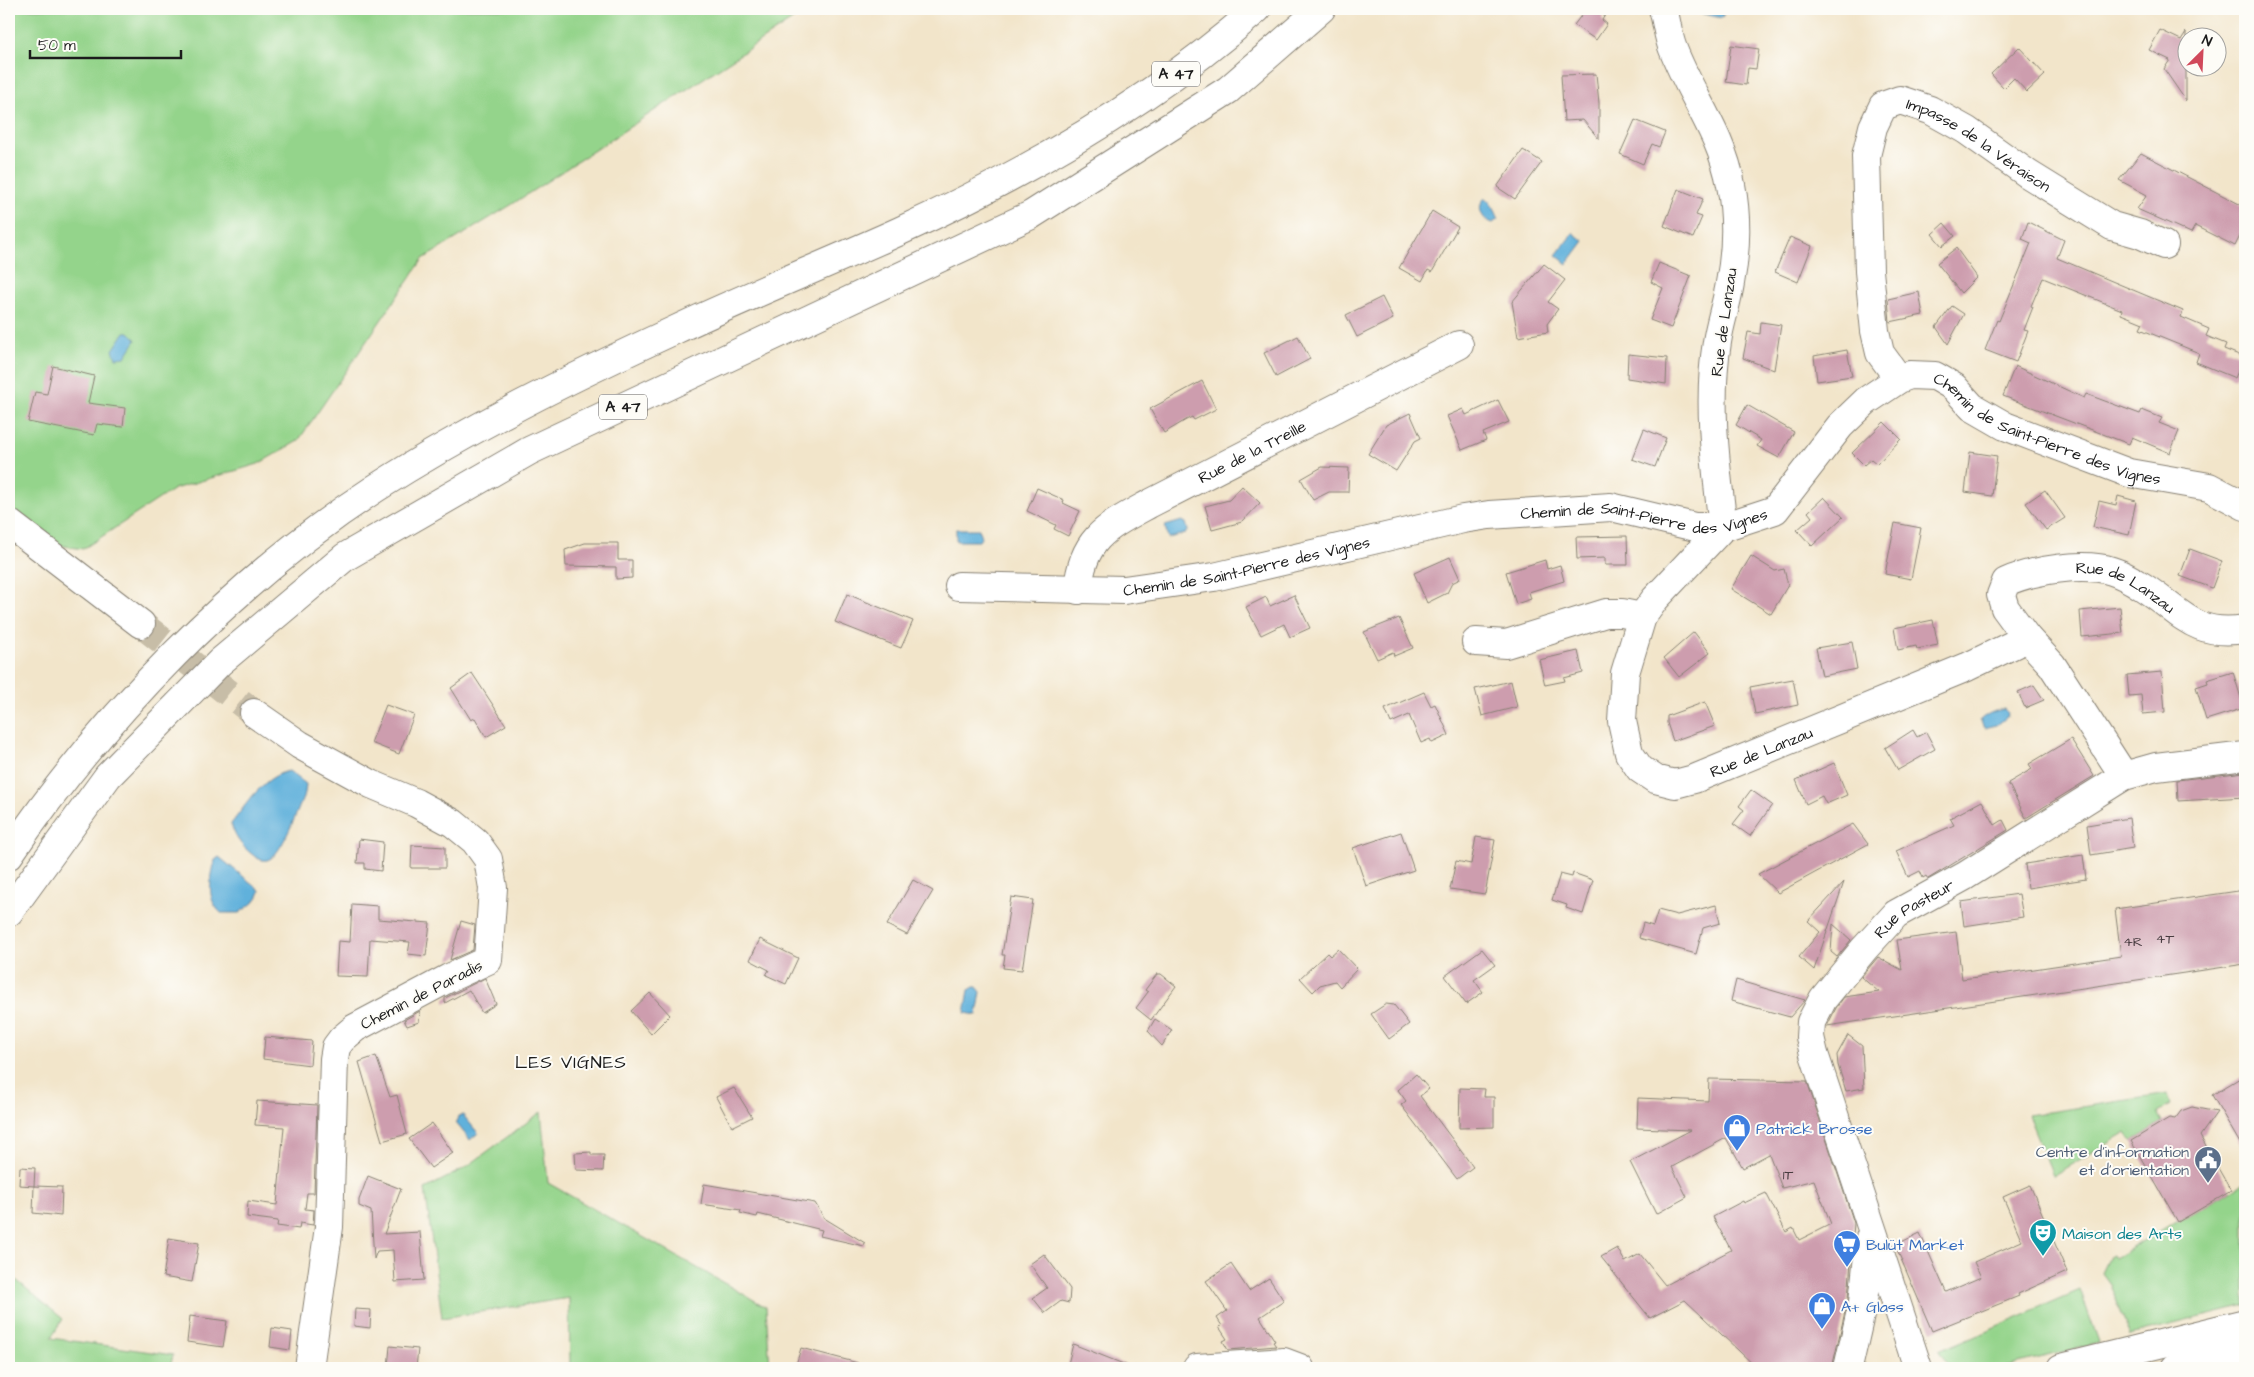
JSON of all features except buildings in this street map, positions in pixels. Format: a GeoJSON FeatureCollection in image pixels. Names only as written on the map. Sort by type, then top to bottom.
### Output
{"type":"FeatureCollection","features":[{"type":"Feature","properties":{"kind":"main road","name":"A 47"},"geometry":{"type":"LineString","coordinates":[[9,855],[34,818],[91,746],[155,676],[260,576],[319,529],[375,489],[513,409],[590,370],[677,329],[903,230],[1002,181],[1088,132],[1150,92],[1200,58],[1257,9]]}},
{"type":"Feature","properties":{"kind":"main road","name":"A 47"},"geometry":{"type":"LineString","coordinates":[[9,912],[108,776],[220,662],[345,557],[529,450],[1031,215],[1228,90],[1321,9]]}},
{"type":"Feature","properties":{"kind":"main road","name":"Rue de Lanzau"},"geometry":{"type":"LineString","coordinates":[[1663,9],[1673,49],[1716,136],[1731,185],[1735,231],[1730,282],[1717,343],[1713,401],[1716,460],[1723,527],[1655,599],[1642,617],[1625,673],[1622,721],[1629,752],[1640,769],[1655,779],[1675,784],[1694,779],[1967,667],[2027,638]]}},
{"type":"Feature","properties":{"kind":"main road","name":"Impasse de la Véraison"},"geometry":{"type":"LineString","coordinates":[[1899,379],[1880,353],[1875,331],[1869,271],[1866,156],[1873,127],[1883,106],[1900,100],[1930,110],[1966,130],[2035,179],[2112,226],[2140,234],[2164,245]]}},
{"type":"Feature","properties":{"kind":"main road","name":"Rue de la Treille"},"geometry":{"type":"LineString","coordinates":[[1078,590],[1080,568],[1090,547],[1105,530],[1149,504],[1460,345]]}},
{"type":"Feature","properties":{"kind":"main road","name":"Chemin de Saint-Pierre des Vignes"},"geometry":{"type":"LineString","coordinates":[[959,586],[1124,590],[1214,577],[1463,519],[1488,515],[1611,507],[1695,527],[1723,527],[1775,510],[1840,426],[1866,401],[1899,379],[1910,375],[1935,376],[1954,387],[1972,407],[2005,426],[2129,473],[2209,488],[2245,506]]}},
{"type":"Feature","properties":{"kind":"main road"},"geometry":{"type":"LineString","coordinates":[[9,523],[140,624]]}},
{"type":"Feature","properties":{"kind":"main road","name":"Rue de Lanzau"},"geometry":{"type":"LineString","coordinates":[[2124,776],[2052,665],[2027,638],[2005,608],[2001,595],[2006,582],[2021,576],[2078,567],[2112,571],[2143,587],[2171,609],[2199,627],[2230,632],[2245,630]]}},
{"type":"Feature","properties":{"kind":"main road"},"geometry":{"type":"LineString","coordinates":[[1476,642],[1506,644],[1606,613],[1622,613],[1642,617]]}},
{"type":"Feature","properties":{"kind":"main road","name":"Chemin de Paradis"},"geometry":{"type":"LineString","coordinates":[[254,713],[300,745],[332,764],[453,823],[475,841],[488,859],[493,888],[488,960],[448,978],[355,1028],[336,1047],[332,1086],[329,1227],[309,1368]]}},
{"type":"Feature","properties":{"kind":"main road","name":"Rue Pasteur"},"geometry":{"type":"LineString","coordinates":[[1918,1368],[1810,1038],[1811,1022],[1823,1000],[1864,949],[1896,914],[1965,876],[2124,776],[2156,767],[2245,756]]}},
{"type":"Feature","properties":{"kind":"main road","name":"Rue Pasteur"},"geometry":{"type":"LineString","coordinates":[[1848,1368],[1863,1302],[1871,1229]]}},
{"type":"Feature","properties":{"kind":"main road"},"geometry":{"type":"LineString","coordinates":[[2061,1368],[2245,1323]]}},
{"type":"Feature","properties":{"kind":"main road"},"geometry":{"type":"LineString","coordinates":[[2175,1368],[2245,1350]]}},
{"type":"Feature","properties":{"kind":"main road"},"geometry":{"type":"LineString","coordinates":[[1197,1368],[1284,1362],[1300,1368]]}},
{"type":"Feature","properties":{"kind":"green space"},"geometry":{"type":"Polygon","coordinates":[[[9,9],[809,9],[511,205],[423,259],[298,441],[258,464],[174,489],[83,549],[9,537],[9,9]]]}},
{"type":"Feature","properties":{"kind":"green space"},"geometry":{"type":"Polygon","coordinates":[[[2168,1094],[2171,1105],[2158,1112],[2163,1122],[2131,1141],[2126,1133],[2053,1176],[2028,1115],[2168,1094]]]}},
{"type":"Feature","properties":{"kind":"green space"},"geometry":{"type":"Polygon","coordinates":[[[541,1112],[548,1183],[766,1307],[770,1368],[570,1368],[569,1298],[442,1318],[425,1189],[465,1168],[541,1112]]]}},
{"type":"Feature","properties":{"kind":"green space"},"geometry":{"type":"Polygon","coordinates":[[[2245,1183],[2245,1306],[2130,1335],[2110,1284],[2102,1273],[2110,1256],[2112,1255],[2114,1258],[2245,1183]]]}},
{"type":"Feature","properties":{"kind":"green space"},"geometry":{"type":"Polygon","coordinates":[[[9,1274],[63,1319],[51,1338],[173,1355],[170,1368],[9,1368],[9,1274]]]}},
{"type":"Feature","properties":{"kind":"green space"},"geometry":{"type":"Polygon","coordinates":[[[2080,1290],[2099,1343],[1999,1368],[1950,1368],[1939,1351],[2080,1290]]]}},
{"type":"Feature","properties":{"kind":"water"},"geometry":{"type":"Polygon","coordinates":[[[1698,9],[1725,9],[1722,18],[1699,13],[1698,9]]]}},
{"type":"Feature","properties":{"kind":"water"},"geometry":{"type":"Polygon","coordinates":[[[1485,198],[1498,216],[1498,219],[1493,223],[1485,219],[1480,209],[1485,198]]]}},
{"type":"Feature","properties":{"kind":"water"},"geometry":{"type":"Polygon","coordinates":[[[1573,233],[1584,241],[1567,264],[1556,255],[1573,233]]]}},
{"type":"Feature","properties":{"kind":"water"},"geometry":{"type":"Polygon","coordinates":[[[125,332],[129,332],[136,340],[125,357],[116,358],[113,350],[125,332]]]}},
{"type":"Feature","properties":{"kind":"water"},"geometry":{"type":"Polygon","coordinates":[[[1182,521],[1186,523],[1188,530],[1185,534],[1168,538],[1165,526],[1182,521]]]}},
{"type":"Feature","properties":{"kind":"water"},"geometry":{"type":"Polygon","coordinates":[[[956,529],[979,529],[981,538],[979,541],[956,541],[956,529]]]}},
{"type":"Feature","properties":{"kind":"water"},"geometry":{"type":"Polygon","coordinates":[[[2004,709],[2008,713],[2007,717],[1997,725],[1984,728],[1980,720],[1991,713],[2004,709]]]}},
{"type":"Feature","properties":{"kind":"water"},"geometry":{"type":"Polygon","coordinates":[[[289,771],[306,784],[305,793],[289,831],[278,851],[267,860],[261,860],[242,845],[231,824],[263,785],[280,774],[289,771]]]}},
{"type":"Feature","properties":{"kind":"water"},"geometry":{"type":"Polygon","coordinates":[[[219,857],[260,890],[255,901],[239,913],[221,913],[213,901],[210,888],[215,860],[219,857]]]}},
{"type":"Feature","properties":{"kind":"water"},"geometry":{"type":"Polygon","coordinates":[[[977,987],[981,992],[977,1015],[965,1013],[969,990],[977,987]]]}},
{"type":"Feature","properties":{"kind":"water"},"geometry":{"type":"Polygon","coordinates":[[[463,1115],[478,1133],[470,1140],[456,1123],[458,1116],[463,1115]]]}},
{"type":"Feature","properties":{"kind":"tunnel"},"geometry":{"type":"LineString","coordinates":[[141,624],[254,713]]}},
{"type":"Feature","properties":{"kind":"place","name":"Patrick Brosse"},"geometry":{"type":"Point","coordinates":[1737,1152]}},
{"type":"Feature","properties":{"kind":"place","name":"Centre d'information et d'orientation"},"geometry":{"type":"Point","coordinates":[2208,1184]}},
{"type":"Feature","properties":{"kind":"place","name":"Maison des Arts"},"geometry":{"type":"Point","coordinates":[2043,1257]}},
{"type":"Feature","properties":{"kind":"place","name":"Bulüt Market"},"geometry":{"type":"Point","coordinates":[1847,1268]}},
{"type":"Feature","properties":{"kind":"place","name":"A+ Glass"},"geometry":{"type":"Point","coordinates":[1822,1330]}},
{"type":"Feature","properties":{"kind":"district","name":"LES VIGNES"},"geometry":{"type":"Point","coordinates":[571,1062]}}]}
